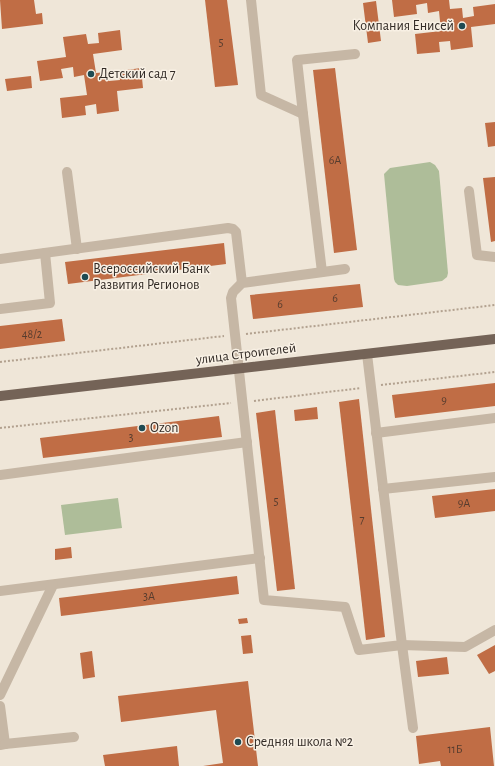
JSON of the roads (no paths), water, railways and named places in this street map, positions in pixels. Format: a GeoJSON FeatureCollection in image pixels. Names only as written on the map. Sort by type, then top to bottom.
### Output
{"type":"FeatureCollection","features":[{"type":"Feature","properties":{"kind":"main road","name":"улица Строителей"},"geometry":{"type":"LineString","coordinates":[[0,396],[495,339]]}},
{"type":"Feature","properties":{"kind":"lane"},"geometry":{"type":"LineString","coordinates":[[250,0],[261,95],[303,114]]}},
{"type":"Feature","properties":{"kind":"lane"},"geometry":{"type":"LineString","coordinates":[[322,272],[297,60],[355,54]]}},
{"type":"Feature","properties":{"kind":"lane"},"geometry":{"type":"LineString","coordinates":[[67,172],[77,249]]}},
{"type":"Feature","properties":{"kind":"lane"},"geometry":{"type":"LineString","coordinates":[[468,191],[477,255],[495,257]]}},
{"type":"Feature","properties":{"kind":"lane"},"geometry":{"type":"LineString","coordinates":[[0,259],[228,228],[233,229],[236,232],[242,283]]}},
{"type":"Feature","properties":{"kind":"lane"},"geometry":{"type":"LineString","coordinates":[[0,309],[50,303],[45,253]]}},
{"type":"Feature","properties":{"kind":"lane"},"geometry":{"type":"LineString","coordinates":[[345,269],[242,283],[233,292],[231,298],[264,600],[345,607],[359,650],[402,645],[465,647],[495,630]]}},
{"type":"Feature","properties":{"kind":"lane"},"geometry":{"type":"LineString","coordinates":[[367,354],[412,728]]}},
{"type":"Feature","properties":{"kind":"lane"},"geometry":{"type":"LineString","coordinates":[[376,432],[495,418]]}},
{"type":"Feature","properties":{"kind":"lane"},"geometry":{"type":"LineString","coordinates":[[0,475],[247,442]]}},
{"type":"Feature","properties":{"kind":"lane"},"geometry":{"type":"LineString","coordinates":[[384,489],[495,477]]}},
{"type":"Feature","properties":{"kind":"lane"},"geometry":{"type":"LineString","coordinates":[[0,591],[260,558]]}},
{"type":"Feature","properties":{"kind":"lane"},"geometry":{"type":"LineString","coordinates":[[0,695],[53,585]]}},
{"type":"Feature","properties":{"kind":"lane"},"geometry":{"type":"LineString","coordinates":[[0,706],[2,745],[74,737]]}},
{"type":"Feature","properties":{"kind":"place","name":"Компания Енисей"},"geometry":{"type":"Point","coordinates":[462,26]}},
{"type":"Feature","properties":{"kind":"place","name":"Детский сад 7"},"geometry":{"type":"Point","coordinates":[91,74]}},
{"type":"Feature","properties":{"kind":"place","name":"Всероссийский Банк Развития Регионов"},"geometry":{"type":"Point","coordinates":[85,277]}},
{"type":"Feature","properties":{"kind":"place","name":"Ozon"},"geometry":{"type":"Point","coordinates":[142,428]}},
{"type":"Feature","properties":{"kind":"place","name":"Средняя школа №2"},"geometry":{"type":"Point","coordinates":[238,742]}}]}
